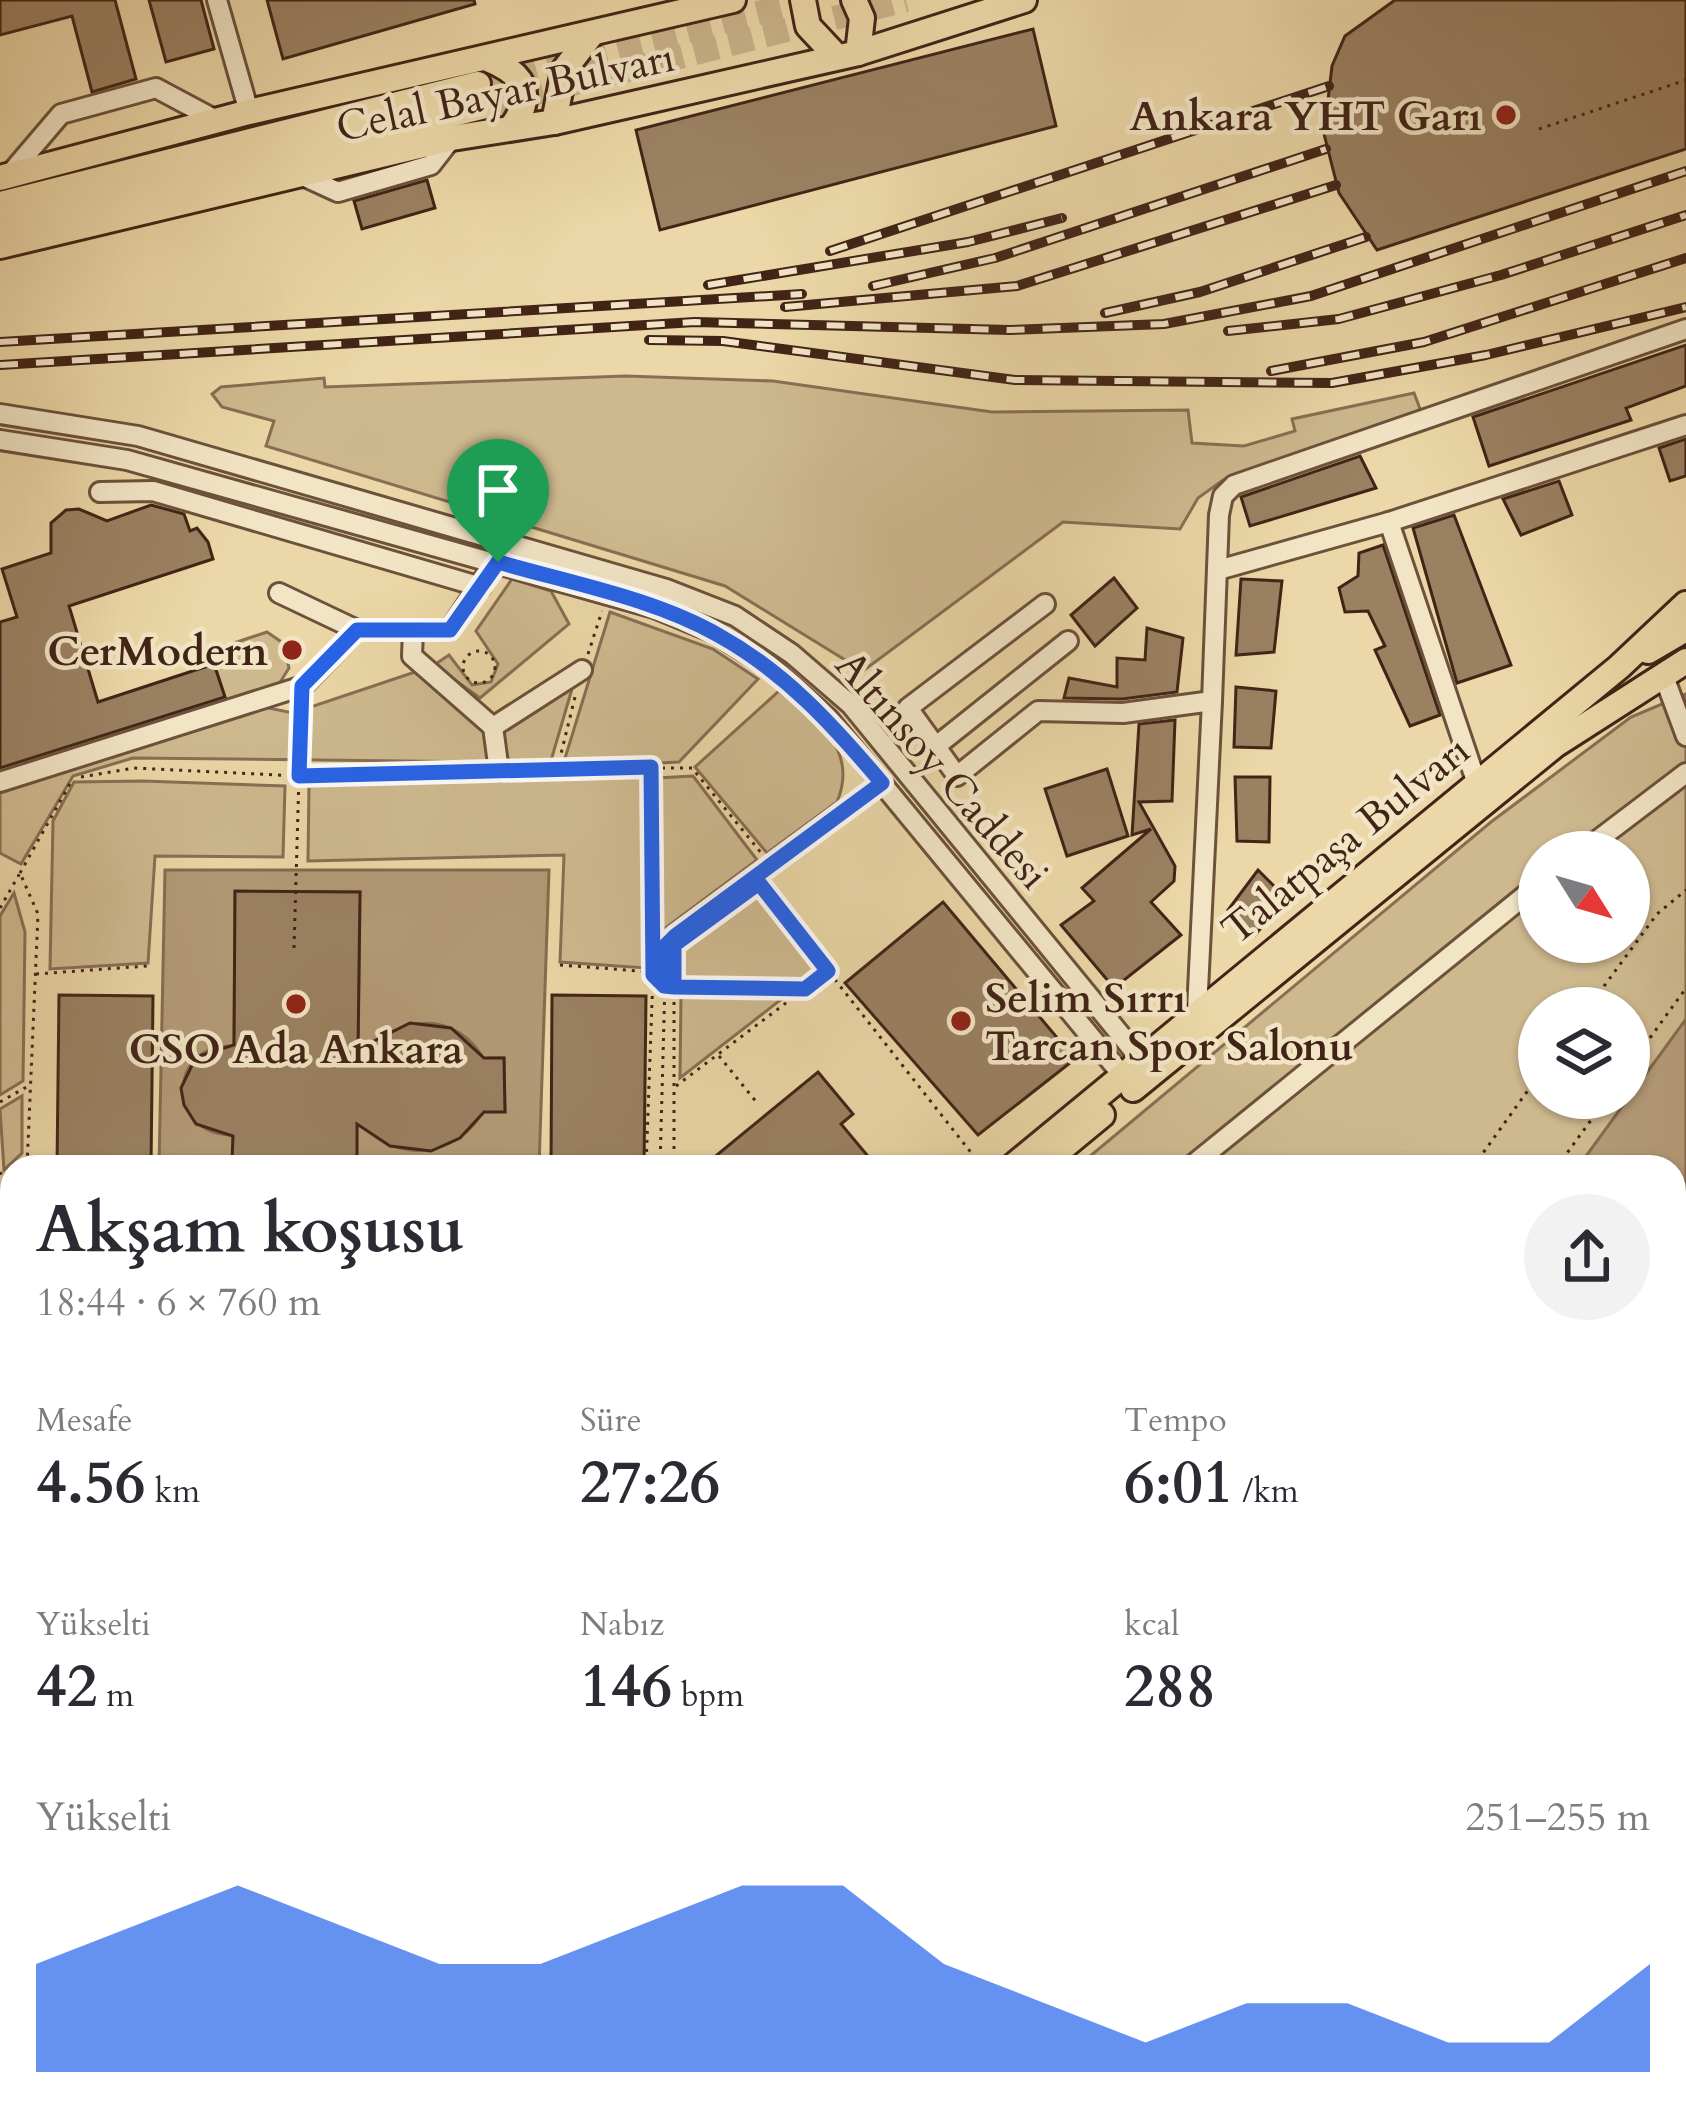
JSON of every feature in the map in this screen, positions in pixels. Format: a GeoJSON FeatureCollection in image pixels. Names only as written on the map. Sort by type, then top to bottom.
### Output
{"type":"FeatureCollection","features":[{"type":"Feature","properties":{"kind":"main road","name":"Celal Bayar Bulvarı"},"geometry":{"type":"LineString","coordinates":[[5,177],[216,120],[733,0]]}},
{"type":"Feature","properties":{"kind":"main road"},"geometry":{"type":"LineString","coordinates":[[803,0],[808,26],[847,55],[862,18],[854,0]]}},
{"type":"Feature","properties":{"kind":"main road","name":"Celal Bayar Bulvarı"},"geometry":{"type":"LineString","coordinates":[[0,246],[452,138],[554,122],[847,55],[1024,0]]}},
{"type":"Feature","properties":{"kind":"main road"},"geometry":{"type":"LineString","coordinates":[[554,122],[564,70],[591,35]]}},
{"type":"Feature","properties":{"kind":"main road"},"geometry":{"type":"LineString","coordinates":[[488,59],[510,68],[525,88],[525,102],[512,127]]}},
{"type":"Feature","properties":{"kind":"main road","name":"Celal Bayar Bulvarı"},"geometry":{"type":"LineString","coordinates":[[0,204],[481,95],[0,227]]}},
{"type":"Feature","properties":{"kind":"main road","name":"Talatpaşa Bulvarı"},"geometry":{"type":"LineString","coordinates":[[1027,1155],[1619,667],[1686,604]]}},
{"type":"Feature","properties":{"kind":"main road","name":"Talatpaşa Bulvarı"},"geometry":{"type":"LineString","coordinates":[[1619,667],[1686,629]]}},
{"type":"Feature","properties":{"kind":"main road","name":"Talatpaşa Bulvarı"},"geometry":{"type":"LineString","coordinates":[[1054,1155],[1482,802],[1636,690],[1686,661]]}},
{"type":"Feature","properties":{"kind":"main road","name":"Talatpaşa Bulvarı"},"geometry":{"type":"LineString","coordinates":[[1636,690],[1676,679]]}},
{"type":"Feature","properties":{"kind":"street"},"geometry":{"type":"LineString","coordinates":[[217,0],[249,112]]}},
{"type":"Feature","properties":{"kind":"street"},"geometry":{"type":"LineString","coordinates":[[5,177],[62,114],[156,88],[216,120]]}},
{"type":"Feature","properties":{"kind":"street"},"geometry":{"type":"LineString","coordinates":[[1197,1011],[1222,496],[1234,485],[1686,328]]}},
{"type":"Feature","properties":{"kind":"street","name":"Altınsoy Caddesi"},"geometry":{"type":"LineString","coordinates":[[0,414],[138,436],[506,541],[735,616],[792,654],[850,705],[1132,1069]]}},
{"type":"Feature","properties":{"kind":"street"},"geometry":{"type":"LineString","coordinates":[[1218,570],[1389,522],[1686,425]]}},
{"type":"Feature","properties":{"kind":"street","name":"Altınsoy Caddesi"},"geometry":{"type":"LineString","coordinates":[[0,440],[127,460],[498,562],[715,633],[774,670],[828,718],[1132,1069]]}},
{"type":"Feature","properties":{"kind":"street"},"geometry":{"type":"LineString","coordinates":[[100,492],[153,490],[481,587]]}},
{"type":"Feature","properties":{"kind":"street"},"geometry":{"type":"LineString","coordinates":[[1389,522],[1476,781]]}},
{"type":"Feature","properties":{"kind":"street"},"geometry":{"type":"LineString","coordinates":[[279,593],[357,630],[450,630],[498,562],[506,541]]}},
{"type":"Feature","properties":{"kind":"street"},"geometry":{"type":"LineString","coordinates":[[1045,604],[908,708],[957,776],[1038,711],[1091,715],[1212,701]]}},
{"type":"Feature","properties":{"kind":"street"},"geometry":{"type":"LineString","coordinates":[[0,782],[302,686],[357,630]]}},
{"type":"Feature","properties":{"kind":"street"},"geometry":{"type":"LineString","coordinates":[[412,630],[412,656],[493,727],[499,771]]}},
{"type":"Feature","properties":{"kind":"street"},"geometry":{"type":"LineString","coordinates":[[935,747],[1068,641]]}},
{"type":"Feature","properties":{"kind":"street"},"geometry":{"type":"LineString","coordinates":[[493,727],[582,670]]}},
{"type":"Feature","properties":{"kind":"street"},"geometry":{"type":"LineString","coordinates":[[1676,679],[1686,736]]}},
{"type":"Feature","properties":{"kind":"street"},"geometry":{"type":"LineString","coordinates":[[1610,831],[1686,773]]}},
{"type":"Feature","properties":{"kind":"street"},"geometry":{"type":"LineString","coordinates":[[1205,1155],[1518,901]]}},
{"type":"Feature","properties":{"kind":"path"},"geometry":{"type":"LineString","coordinates":[[1539,129],[1686,80]]}},
{"type":"Feature","properties":{"kind":"path"},"geometry":{"type":"LineString","coordinates":[[477,650],[493,656],[490,680],[482,683],[466,677],[469,654],[477,650]]}},
{"type":"Feature","properties":{"kind":"path"},"geometry":{"type":"LineString","coordinates":[[294,948],[302,686]]}},
{"type":"Feature","properties":{"kind":"path"},"geometry":{"type":"LineString","coordinates":[[646,1155],[653,973],[651,767]]}},
{"type":"Feature","properties":{"kind":"path"},"geometry":{"type":"LineString","coordinates":[[0,908],[73,779],[134,768],[299,776],[692,768],[771,865]]}},
{"type":"Feature","properties":{"kind":"path"},"geometry":{"type":"LineString","coordinates":[[660,1155],[666,945],[882,783]]}},
{"type":"Feature","properties":{"kind":"path"},"geometry":{"type":"LineString","coordinates":[[20,873],[38,914],[28,1155]]}},
{"type":"Feature","properties":{"kind":"path"},"geometry":{"type":"LineString","coordinates":[[674,1155],[674,945],[759,883],[973,1155]]}},
{"type":"Feature","properties":{"kind":"path"},"geometry":{"type":"LineString","coordinates":[[1603,987],[1657,914],[1686,890]]}},
{"type":"Feature","properties":{"kind":"path"},"geometry":{"type":"LineString","coordinates":[[560,965],[653,973],[664,986],[674,987],[805,989]]}},
{"type":"Feature","properties":{"kind":"path"},"geometry":{"type":"LineString","coordinates":[[36,974],[147,966]]}},
{"type":"Feature","properties":{"kind":"path"},"geometry":{"type":"LineString","coordinates":[[674,1088],[828,971]]}},
{"type":"Feature","properties":{"kind":"path"},"geometry":{"type":"LineString","coordinates":[[1650,1038],[1686,988]]}},
{"type":"Feature","properties":{"kind":"path"},"geometry":{"type":"LineString","coordinates":[[718,1054],[758,1104]]}},
{"type":"Feature","properties":{"kind":"path"},"geometry":{"type":"LineString","coordinates":[[0,1102],[32,1084]]}},
{"type":"Feature","properties":{"kind":"path"},"geometry":{"type":"LineString","coordinates":[[1482,1155],[1518,1104]]}},
{"type":"Feature","properties":{"kind":"path"},"geometry":{"type":"LineString","coordinates":[[1566,1155],[1592,1119]]}},
{"type":"Feature","properties":{"kind":"shaded area"},"geometry":{"type":"Polygon","coordinates":[[[626,376],[773,381],[992,412],[1188,410],[1192,443],[1244,446],[1295,431],[1292,419],[1414,393],[1422,414],[1223,480],[1198,498],[1180,529],[1063,522],[863,671],[725,586],[266,446],[274,421],[222,407],[212,394],[221,387],[324,378],[325,387],[626,376]]]}},
{"type":"Feature","properties":{"kind":"shaded area"},"geometry":{"type":"Polygon","coordinates":[[[512,579],[551,591],[569,624],[480,698],[434,665],[449,655],[472,685],[491,682],[498,664],[476,631],[512,579]]]}},
{"type":"Feature","properties":{"kind":"shaded area"},"geometry":{"type":"Polygon","coordinates":[[[610,612],[713,649],[758,679],[679,762],[562,768],[610,612]]]}},
{"type":"Feature","properties":{"kind":"shaded area"},"geometry":{"type":"Polygon","coordinates":[[[267,632],[283,643],[289,668],[279,684],[226,700],[214,664],[220,662],[216,649],[267,632]]]}},
{"type":"Feature","properties":{"kind":"shaded area"},"geometry":{"type":"Polygon","coordinates":[[[418,671],[488,728],[491,762],[133,758],[73,776],[21,864],[0,853],[0,790],[259,706],[293,713],[418,671]]]}},
{"type":"Feature","properties":{"kind":"shaded area"},"geometry":{"type":"Polygon","coordinates":[[[574,682],[550,764],[503,762],[501,730],[574,682]]]}},
{"type":"Feature","properties":{"kind":"shaded area"},"geometry":{"type":"Polygon","coordinates":[[[779,691],[831,738],[843,767],[842,783],[837,802],[767,853],[695,767],[779,691]]]}},
{"type":"Feature","properties":{"kind":"shaded area"},"geometry":{"type":"Polygon","coordinates":[[[1686,694],[1686,1155],[1091,1155],[1491,822],[1631,717],[1686,694]]]}},
{"type":"Feature","properties":{"kind":"shaded area"},"geometry":{"type":"Polygon","coordinates":[[[648,774],[646,968],[560,962],[564,855],[308,861],[309,786],[648,774]]]}},
{"type":"Feature","properties":{"kind":"shaded area"},"geometry":{"type":"Polygon","coordinates":[[[693,776],[757,860],[656,935],[657,778],[693,776]]]}},
{"type":"Feature","properties":{"kind":"shaded area"},"geometry":{"type":"Polygon","coordinates":[[[74,782],[285,786],[283,857],[155,856],[148,963],[50,969],[53,821],[74,782]]]}},
{"type":"Feature","properties":{"kind":"shaded area"},"geometry":{"type":"Polygon","coordinates":[[[165,870],[549,870],[539,1155],[356,1155],[357,1117],[388,1144],[424,1150],[459,1137],[486,1106],[505,1111],[504,1058],[490,1058],[487,1065],[459,1033],[424,1023],[388,1034],[358,1062],[360,892],[235,892],[234,1046],[212,1049],[196,1059],[183,1089],[195,1121],[211,1131],[233,1135],[233,1155],[159,1155],[165,870]]]}},
{"type":"Feature","properties":{"kind":"shaded area"},"geometry":{"type":"Polygon","coordinates":[[[14,893],[25,932],[23,1081],[0,1095],[0,916],[14,893]]]}},
{"type":"Feature","properties":{"kind":"shaded area"},"geometry":{"type":"Polygon","coordinates":[[[757,893],[818,972],[800,983],[680,979],[681,949],[757,893]]]}},
{"type":"Feature","properties":{"kind":"shaded area"},"geometry":{"type":"Polygon","coordinates":[[[681,995],[783,998],[680,1078],[681,995]]]}},
{"type":"Feature","properties":{"kind":"shaded area"},"geometry":{"type":"Polygon","coordinates":[[[1686,1019],[1686,1155],[1587,1155],[1613,1119],[1650,1119],[1650,1068],[1686,1019]]]}},
{"type":"Feature","properties":{"kind":"shaded area"},"geometry":{"type":"Polygon","coordinates":[[[22,1096],[20,1155],[3,1155],[0,1109],[22,1096]]]}},
{"type":"Feature","properties":{"kind":"building"},"geometry":{"type":"Polygon","coordinates":[[[0,0],[115,0],[136,79],[92,92],[72,16],[0,35],[0,0]]]}},
{"type":"Feature","properties":{"kind":"building"},"geometry":{"type":"Polygon","coordinates":[[[149,0],[201,0],[214,49],[166,62],[149,0]]]}},
{"type":"Feature","properties":{"kind":"building"},"geometry":{"type":"Polygon","coordinates":[[[267,0],[474,0],[475,4],[283,59],[267,0]]]}},
{"type":"Feature","properties":{"kind":"building","name":"Ankara YHT Garı"},"geometry":{"type":"Polygon","coordinates":[[[1395,0],[1686,0],[1686,149],[1377,250],[1339,193],[1324,134],[1332,66],[1345,36],[1395,0]]]}},
{"type":"Feature","properties":{"kind":"building"},"geometry":{"type":"Polygon","coordinates":[[[1033,29],[1056,126],[660,230],[636,130],[1033,29]]]}},
{"type":"Feature","properties":{"kind":"building"},"geometry":{"type":"Polygon","coordinates":[[[427,180],[435,208],[362,229],[354,201],[427,180]]]}},
{"type":"Feature","properties":{"kind":"building"},"geometry":{"type":"Polygon","coordinates":[[[1686,345],[1686,386],[1626,408],[1631,420],[1489,466],[1473,417],[1686,345]]]}},
{"type":"Feature","properties":{"kind":"building"},"geometry":{"type":"Polygon","coordinates":[[[1686,439],[1686,476],[1670,481],[1659,448],[1686,439]]]}},
{"type":"Feature","properties":{"kind":"building"},"geometry":{"type":"Polygon","coordinates":[[[1360,456],[1376,488],[1250,526],[1241,497],[1360,456]]]}},
{"type":"Feature","properties":{"kind":"building"},"geometry":{"type":"Polygon","coordinates":[[[1559,481],[1572,515],[1521,535],[1503,499],[1559,481]]]}},
{"type":"Feature","properties":{"kind":"building","name":"CerModern"},"geometry":{"type":"Polygon","coordinates":[[[151,505],[184,514],[190,531],[197,528],[208,542],[213,559],[69,606],[98,702],[214,664],[225,697],[0,768],[0,622],[17,617],[2,569],[51,553],[51,523],[66,510],[79,509],[107,521],[151,505]]]}},
{"type":"Feature","properties":{"kind":"building"},"geometry":{"type":"Polygon","coordinates":[[[1454,515],[1511,665],[1457,683],[1413,528],[1454,515]]]}},
{"type":"Feature","properties":{"kind":"building"},"geometry":{"type":"Polygon","coordinates":[[[1383,545],[1440,715],[1410,726],[1375,650],[1385,646],[1368,611],[1345,612],[1339,588],[1358,576],[1359,553],[1383,545]]]}},
{"type":"Feature","properties":{"kind":"building"},"geometry":{"type":"Polygon","coordinates":[[[1114,578],[1137,608],[1095,646],[1071,615],[1114,578]]]}},
{"type":"Feature","properties":{"kind":"building"},"geometry":{"type":"Polygon","coordinates":[[[1241,579],[1282,581],[1274,652],[1236,655],[1241,579]]]}},
{"type":"Feature","properties":{"kind":"building"},"geometry":{"type":"Polygon","coordinates":[[[1147,628],[1183,638],[1177,692],[1122,699],[1064,698],[1069,678],[1117,687],[1117,658],[1145,660],[1147,628]]]}},
{"type":"Feature","properties":{"kind":"building"},"geometry":{"type":"Polygon","coordinates":[[[1236,687],[1276,691],[1271,748],[1234,747],[1236,687]]]}},
{"type":"Feature","properties":{"kind":"building"},"geometry":{"type":"Polygon","coordinates":[[[1175,720],[1172,801],[1139,802],[1175,866],[1174,881],[1151,902],[1181,935],[1114,988],[1061,925],[1094,901],[1082,888],[1151,829],[1132,835],[1139,724],[1175,720]]]}},
{"type":"Feature","properties":{"kind":"building"},"geometry":{"type":"Polygon","coordinates":[[[1107,769],[1128,836],[1067,856],[1045,789],[1107,769]]]}},
{"type":"Feature","properties":{"kind":"building"},"geometry":{"type":"Polygon","coordinates":[[[1235,777],[1270,777],[1269,842],[1237,841],[1235,777]]]}},
{"type":"Feature","properties":{"kind":"building"},"geometry":{"type":"Polygon","coordinates":[[[1258,870],[1286,898],[1255,935],[1228,910],[1258,870]]]}},
{"type":"Feature","properties":{"kind":"building","name":"CSO Ada Ankara"},"geometry":{"type":"Polygon","coordinates":[[[235,891],[360,892],[358,1049],[410,1023],[451,1028],[484,1058],[504,1058],[505,1112],[484,1112],[460,1138],[431,1151],[390,1146],[357,1124],[357,1155],[232,1155],[233,1136],[196,1124],[184,1105],[181,1088],[196,1057],[234,1045],[235,891]]]}},
{"type":"Feature","properties":{"kind":"building","name":"Selim Sırrı Tarcan Spor Salonu"},"geometry":{"type":"Polygon","coordinates":[[[943,902],[1075,1059],[978,1135],[845,983],[943,902]]]}},
{"type":"Feature","properties":{"kind":"building"},"geometry":{"type":"Polygon","coordinates":[[[59,995],[153,996],[151,1155],[57,1155],[59,995]]]}},
{"type":"Feature","properties":{"kind":"building"},"geometry":{"type":"Polygon","coordinates":[[[552,995],[646,996],[644,1155],[551,1155],[552,995]]]}},
{"type":"Feature","properties":{"kind":"building"},"geometry":{"type":"Polygon","coordinates":[[[818,1072],[853,1114],[841,1124],[867,1155],[717,1155],[818,1072]]]}},
{"type":"Feature","properties":{"kind":"tunnel"},"geometry":{"type":"LineString","coordinates":[[478,84],[810,0]]}},
{"type":"Feature","properties":{"kind":"tunnel"},"geometry":{"type":"LineString","coordinates":[[485,106],[906,0]]}},
{"type":"Feature","properties":{"kind":"railway"},"geometry":{"type":"LineString","coordinates":[[830,251],[1329,86]]}},
{"type":"Feature","properties":{"kind":"railway"},"geometry":{"type":"LineString","coordinates":[[873,286],[995,258],[1326,149]]}},
{"type":"Feature","properties":{"kind":"railway"},"geometry":{"type":"LineString","coordinates":[[0,365],[695,322],[1010,330],[1164,324],[1311,296],[1686,171]]}},
{"type":"Feature","properties":{"kind":"railway"},"geometry":{"type":"LineString","coordinates":[[785,307],[1017,286],[1336,185]]}},
{"type":"Feature","properties":{"kind":"railway"},"geometry":{"type":"LineString","coordinates":[[1228,331],[1339,319],[1501,275],[1686,215]]}},
{"type":"Feature","properties":{"kind":"railway"},"geometry":{"type":"LineString","coordinates":[[708,285],[968,242],[1062,218]]}},
{"type":"Feature","properties":{"kind":"railway"},"geometry":{"type":"LineString","coordinates":[[1105,313],[1200,292],[1366,237]]}},
{"type":"Feature","properties":{"kind":"railway"},"geometry":{"type":"LineString","coordinates":[[1271,371],[1424,342],[1686,258]]}},
{"type":"Feature","properties":{"kind":"railway"},"geometry":{"type":"LineString","coordinates":[[0,342],[802,294]]}},
{"type":"Feature","properties":{"kind":"railway"},"geometry":{"type":"LineString","coordinates":[[649,340],[723,341],[1015,380],[1332,383],[1486,355],[1686,307]]}},
{"type":"Feature","properties":{"kind":"place","name":"Ankara YHT Garı"},"geometry":{"type":"Point","coordinates":[1506,115]}},
{"type":"Feature","properties":{"kind":"place","name":"CerModern"},"geometry":{"type":"Point","coordinates":[292,650]}},
{"type":"Feature","properties":{"kind":"place","name":"CSO Ada Ankara"},"geometry":{"type":"Point","coordinates":[296,1004]}},
{"type":"Feature","properties":{"kind":"place","name":"Selim Sırrı Tarcan Spor Salonu"},"geometry":{"type":"Point","coordinates":[961,1021]}},
{"type":"Feature","properties":{"kind":"route"},"geometry":{"type":"LineString","coordinates":[[498,562],[450,630],[357,630],[302,686],[299,776],[651,767],[653,975],[664,986],[674,987],[805,989],[828,971],[759,883],[674,945],[674,987],[664,986],[666,945],[882,783],[828,718],[774,670],[715,633],[654,608],[498,562]]}}]}
